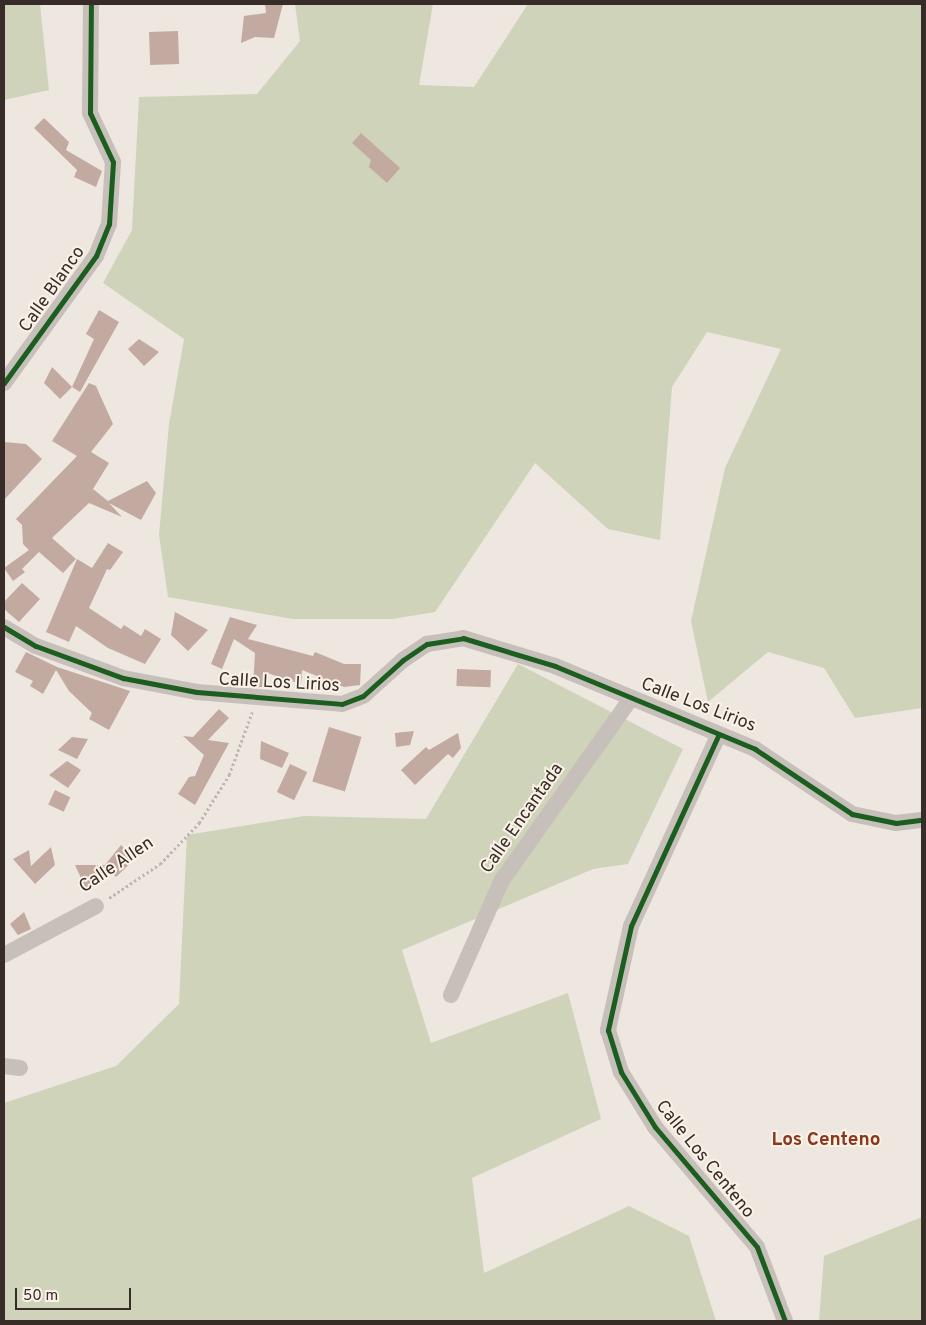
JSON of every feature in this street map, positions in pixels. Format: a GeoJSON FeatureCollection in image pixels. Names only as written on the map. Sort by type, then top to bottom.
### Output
{"type":"FeatureCollection","features":[{"type":"Feature","properties":{"kind":"street","name":"Calle Blanco"},"geometry":{"type":"LineString","coordinates":[[4,382],[96,256],[109,224],[113,162],[90,113],[91,4]]}},
{"type":"Feature","properties":{"kind":"street","name":"Calle Los Lirios"},"geometry":{"type":"LineString","coordinates":[[4,627],[36,646],[123,678],[197,692],[342,704],[363,696],[403,660],[427,644],[463,638],[555,666],[630,700],[755,749],[852,814],[896,823],[922,820]]}},
{"type":"Feature","properties":{"kind":"street","name":"Calle Encantada"},"geometry":{"type":"LineString","coordinates":[[451,995],[502,880],[630,700]]}},
{"type":"Feature","properties":{"kind":"street","name":"Calle Los Centeno"},"geometry":{"type":"LineString","coordinates":[[718,736],[631,926],[608,1030],[621,1072],[656,1127],[757,1247],[785,1321]]}},
{"type":"Feature","properties":{"kind":"street","name":"Calle Allen"},"geometry":{"type":"LineString","coordinates":[[4,955],[96,906]]}},
{"type":"Feature","properties":{"kind":"green space"},"geometry":{"type":"Polygon","coordinates":[[[4,4],[40,4],[49,90],[4,100],[4,4]]]}},
{"type":"Feature","properties":{"kind":"green space"},"geometry":{"type":"Polygon","coordinates":[[[295,4],[433,4],[419,85],[474,87],[528,4],[922,4],[922,708],[855,718],[824,668],[768,652],[708,702],[691,621],[725,468],[781,349],[707,332],[672,387],[660,540],[608,529],[535,463],[435,612],[392,619],[293,619],[168,597],[159,535],[169,424],[184,339],[103,283],[132,230],[139,97],[257,94],[300,41],[295,4]]]}},
{"type":"Feature","properties":{"kind":"green space"},"geometry":{"type":"Polygon","coordinates":[[[518,664],[683,749],[628,864],[593,869],[402,950],[431,1043],[568,993],[601,1119],[472,1178],[484,1273],[629,1206],[689,1236],[716,1321],[4,1321],[4,1103],[116,1066],[179,1004],[187,835],[304,816],[426,819],[518,664]]]}},
{"type":"Feature","properties":{"kind":"green space"},"geometry":{"type":"Polygon","coordinates":[[[922,1217],[922,1321],[819,1321],[824,1256],[922,1217]]]}},
{"type":"Feature","properties":{"kind":"building"},"geometry":{"type":"Polygon","coordinates":[[[265,4],[283,4],[274,38],[255,37],[241,43],[244,16],[266,13],[265,4]]]}},
{"type":"Feature","properties":{"kind":"building"},"geometry":{"type":"Polygon","coordinates":[[[178,31],[179,64],[150,65],[149,32],[178,31]]]}},
{"type":"Feature","properties":{"kind":"building"},"geometry":{"type":"Polygon","coordinates":[[[44,118],[69,142],[66,150],[102,171],[96,187],[74,177],[77,170],[34,128],[44,118]]]}},
{"type":"Feature","properties":{"kind":"building"},"geometry":{"type":"Polygon","coordinates":[[[361,133],[400,168],[387,183],[369,167],[371,160],[352,143],[361,133]]]}},
{"type":"Feature","properties":{"kind":"building"},"geometry":{"type":"Polygon","coordinates":[[[99,310],[119,322],[80,392],[72,387],[94,339],[86,334],[99,310]]]}},
{"type":"Feature","properties":{"kind":"building"},"geometry":{"type":"Polygon","coordinates":[[[139,339],[159,352],[144,366],[128,349],[139,339]]]}},
{"type":"Feature","properties":{"kind":"building"},"geometry":{"type":"Polygon","coordinates":[[[52,367],[72,387],[60,399],[44,383],[52,367]]]}},
{"type":"Feature","properties":{"kind":"building"},"geometry":{"type":"Polygon","coordinates":[[[89,383],[96,386],[113,424],[91,452],[109,463],[93,489],[108,501],[147,481],[156,493],[141,520],[109,503],[122,517],[89,503],[52,538],[76,559],[63,573],[39,552],[22,569],[25,572],[13,581],[4,568],[29,550],[23,544],[22,525],[16,519],[77,456],[52,441],[89,383]]]}},
{"type":"Feature","properties":{"kind":"building"},"geometry":{"type":"Polygon","coordinates":[[[4,442],[26,444],[42,459],[4,500],[4,442]]]}},
{"type":"Feature","properties":{"kind":"building"},"geometry":{"type":"Polygon","coordinates":[[[108,543],[123,552],[110,570],[107,569],[89,608],[121,629],[124,625],[141,636],[145,629],[161,639],[145,664],[108,648],[76,626],[69,642],[46,632],[77,559],[92,568],[108,543]]]}},
{"type":"Feature","properties":{"kind":"building"},"geometry":{"type":"Polygon","coordinates":[[[22,583],[40,599],[19,622],[4,609],[4,602],[22,583]]]}},
{"type":"Feature","properties":{"kind":"building"},"geometry":{"type":"Polygon","coordinates":[[[175,612],[208,630],[188,651],[171,635],[175,612]]]}},
{"type":"Feature","properties":{"kind":"building"},"geometry":{"type":"Polygon","coordinates":[[[230,617],[257,625],[248,639],[313,656],[315,652],[344,664],[361,664],[360,685],[344,687],[302,670],[301,684],[267,673],[266,687],[253,687],[255,653],[234,639],[222,669],[211,664],[230,617]]]}},
{"type":"Feature","properties":{"kind":"building"},"geometry":{"type":"Polygon","coordinates":[[[26,652],[57,667],[130,691],[109,730],[89,719],[92,713],[69,691],[56,670],[43,694],[30,686],[33,681],[15,672],[26,652]]]}},
{"type":"Feature","properties":{"kind":"building"},"geometry":{"type":"Polygon","coordinates":[[[457,669],[491,670],[490,687],[456,686],[457,669]]]}},
{"type":"Feature","properties":{"kind":"building"},"geometry":{"type":"Polygon","coordinates":[[[219,709],[229,718],[208,740],[229,743],[195,805],[178,794],[189,777],[195,776],[204,755],[183,736],[193,737],[219,709]]]}},
{"type":"Feature","properties":{"kind":"building"},"geometry":{"type":"Polygon","coordinates":[[[329,727],[362,737],[345,791],[312,782],[329,727]]]}},
{"type":"Feature","properties":{"kind":"building"},"geometry":{"type":"Polygon","coordinates":[[[414,731],[410,745],[396,747],[395,733],[414,731]]]}},
{"type":"Feature","properties":{"kind":"building"},"geometry":{"type":"Polygon","coordinates":[[[458,733],[461,748],[453,758],[448,754],[415,785],[401,770],[426,747],[429,750],[458,733]]]}},
{"type":"Feature","properties":{"kind":"building"},"geometry":{"type":"Polygon","coordinates":[[[72,737],[88,739],[77,759],[58,750],[72,737]]]}},
{"type":"Feature","properties":{"kind":"building"},"geometry":{"type":"Polygon","coordinates":[[[261,741],[289,753],[282,768],[260,759],[261,741]]]}},
{"type":"Feature","properties":{"kind":"building"},"geometry":{"type":"Polygon","coordinates":[[[67,761],[81,770],[68,788],[49,775],[67,761]]]}},
{"type":"Feature","properties":{"kind":"building"},"geometry":{"type":"Polygon","coordinates":[[[290,764],[307,772],[294,800],[277,792],[290,764]]]}},
{"type":"Feature","properties":{"kind":"building"},"geometry":{"type":"Polygon","coordinates":[[[55,790],[70,797],[64,812],[48,805],[55,790]]]}},
{"type":"Feature","properties":{"kind":"building"},"geometry":{"type":"Polygon","coordinates":[[[121,845],[135,859],[116,877],[108,868],[86,889],[75,865],[105,865],[121,845]]]}},
{"type":"Feature","properties":{"kind":"building"},"geometry":{"type":"Polygon","coordinates":[[[51,847],[55,865],[35,884],[13,859],[29,850],[31,866],[51,847]]]}},
{"type":"Feature","properties":{"kind":"building"},"geometry":{"type":"Polygon","coordinates":[[[24,912],[31,929],[18,935],[10,924],[24,912]]]}},
{"type":"Feature","properties":{"kind":"cycle path"},"geometry":{"type":"LineString","coordinates":[[4,383],[96,256],[109,224],[113,162],[90,113],[91,4]]}},
{"type":"Feature","properties":{"kind":"cycle path"},"geometry":{"type":"LineString","coordinates":[[4,627],[36,646],[123,678],[197,692],[342,704],[363,696],[403,660],[427,644],[463,638],[555,666],[755,749],[852,814],[896,823],[922,820]]}},
{"type":"Feature","properties":{"kind":"cycle path"},"geometry":{"type":"LineString","coordinates":[[718,736],[631,926],[608,1030],[621,1072],[655,1127],[757,1247],[785,1321]]}},
{"type":"Feature","properties":{"kind":"district","name":"Los Centeno"},"geometry":{"type":"Point","coordinates":[826,1141]}}]}
